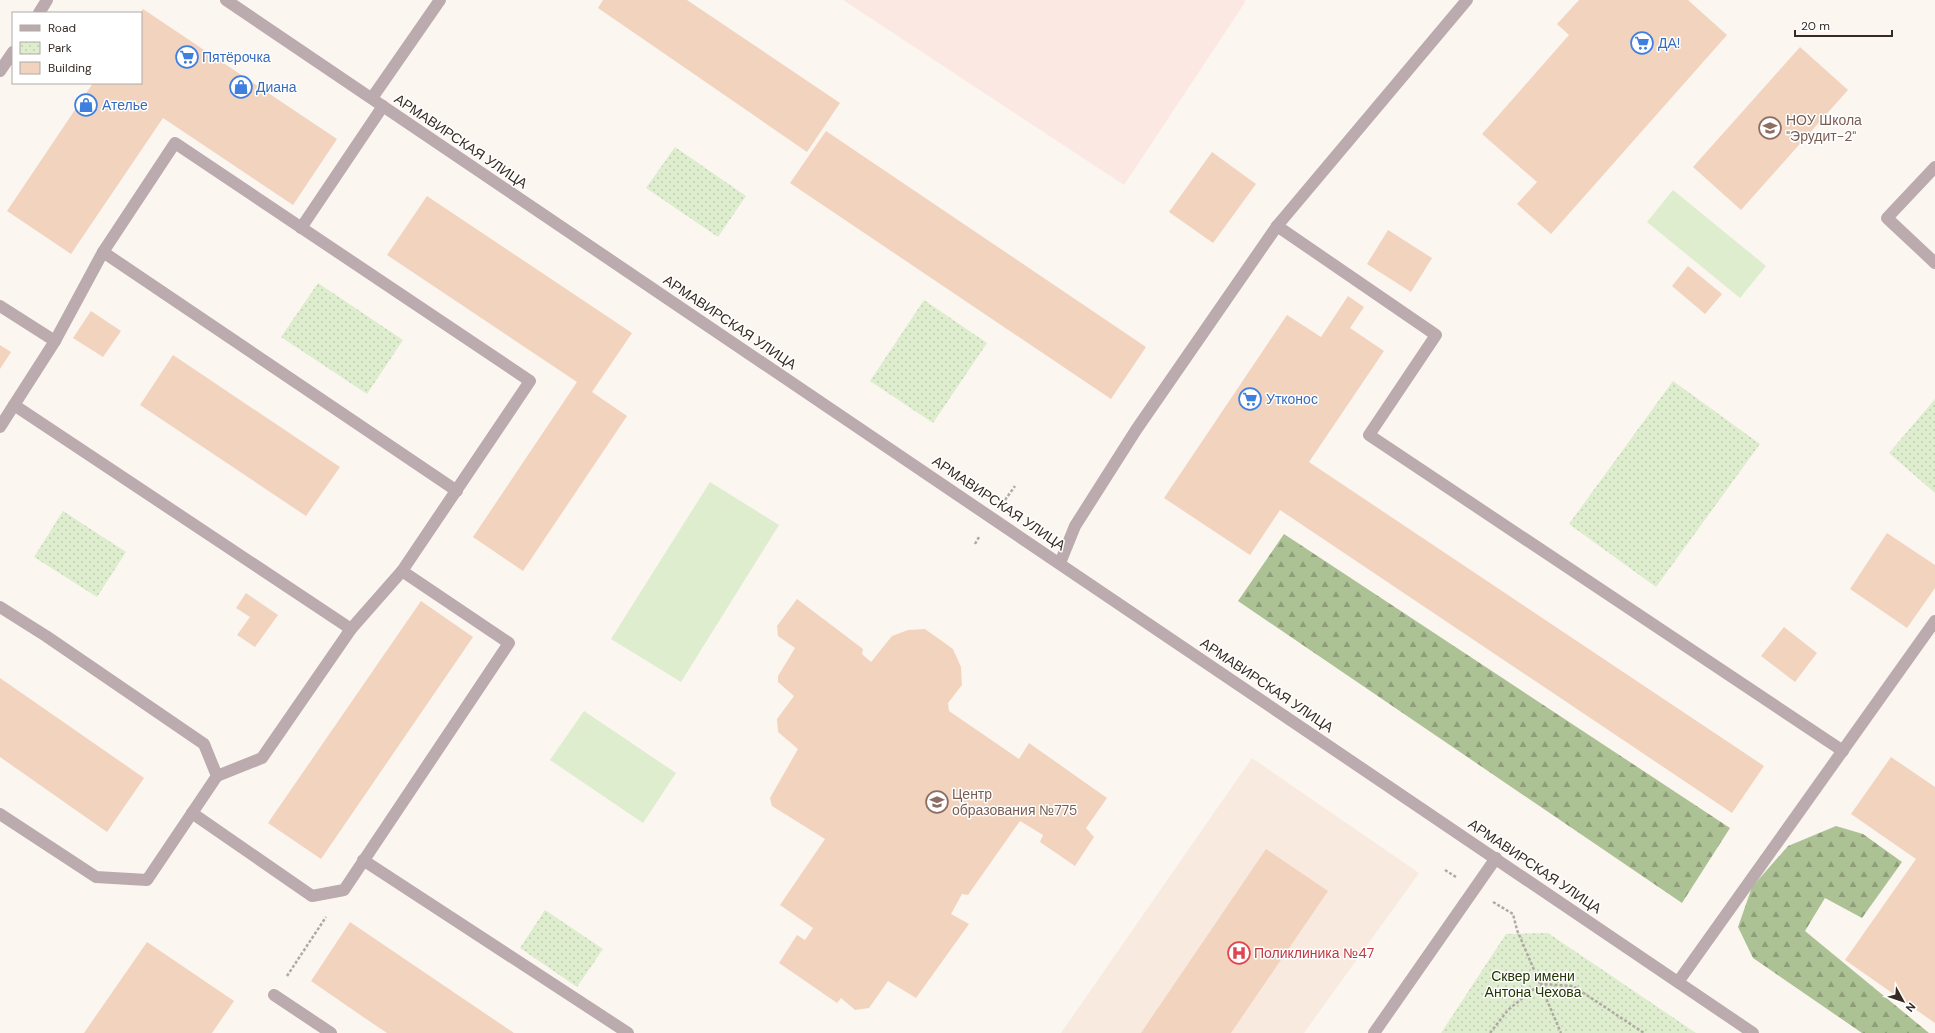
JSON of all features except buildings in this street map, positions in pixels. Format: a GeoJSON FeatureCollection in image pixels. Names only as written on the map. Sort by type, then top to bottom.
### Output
{"type":"FeatureCollection","features":[{"type":"Feature","properties":{"kind":"street"},"geometry":{"type":"LineString","coordinates":[[40,12],[47,0]]}},
{"type":"Feature","properties":{"kind":"street","name":"АРМАВИРСКАЯ УЛИЦА"},"geometry":{"type":"LineString","coordinates":[[226,0],[1754,1033]]}},
{"type":"Feature","properties":{"kind":"street"},"geometry":{"type":"LineString","coordinates":[[372,98],[440,0]]}},
{"type":"Feature","properties":{"kind":"street"},"geometry":{"type":"LineString","coordinates":[[1060,563],[1076,526],[1136,430],[1277,226],[1467,0]]}},
{"type":"Feature","properties":{"kind":"street"},"geometry":{"type":"LineString","coordinates":[[0,72],[12,54]]}},
{"type":"Feature","properties":{"kind":"street"},"geometry":{"type":"LineString","coordinates":[[301,228],[383,106]]}},
{"type":"Feature","properties":{"kind":"street"},"geometry":{"type":"LineString","coordinates":[[0,427],[55,341],[103,252],[175,143],[530,381],[402,571],[351,629],[262,758],[217,776],[147,880],[96,878],[0,814]]}},
{"type":"Feature","properties":{"kind":"street"},"geometry":{"type":"LineString","coordinates":[[1935,167],[1887,218],[1935,263]]}},
{"type":"Feature","properties":{"kind":"street"},"geometry":{"type":"LineString","coordinates":[[1277,226],[1436,335],[1369,434],[1843,751]]}},
{"type":"Feature","properties":{"kind":"street"},"geometry":{"type":"LineString","coordinates":[[103,252],[457,491]]}},
{"type":"Feature","properties":{"kind":"street"},"geometry":{"type":"LineString","coordinates":[[0,306],[55,341]]}},
{"type":"Feature","properties":{"kind":"street"},"geometry":{"type":"LineString","coordinates":[[14,405],[351,629]]}},
{"type":"Feature","properties":{"kind":"street"},"geometry":{"type":"LineString","coordinates":[[192,813],[312,896],[344,890],[509,643],[402,571]]}},
{"type":"Feature","properties":{"kind":"street"},"geometry":{"type":"LineString","coordinates":[[0,607],[46,636],[204,744],[217,776]]}},
{"type":"Feature","properties":{"kind":"street"},"geometry":{"type":"LineString","coordinates":[[1678,982],[1935,621]]}},
{"type":"Feature","properties":{"kind":"street"},"geometry":{"type":"LineString","coordinates":[[1374,1033],[1496,858]]}},
{"type":"Feature","properties":{"kind":"street"},"geometry":{"type":"LineString","coordinates":[[363,860],[628,1033]]}},
{"type":"Feature","properties":{"kind":"street"},"geometry":{"type":"LineString","coordinates":[[274,995],[331,1033]]}},
{"type":"Feature","properties":{"kind":"path"},"geometry":{"type":"LineString","coordinates":[[1445,870],[1513,914],[1517,930],[1561,1033]]}},
{"type":"Feature","properties":{"kind":"path"},"geometry":{"type":"LineString","coordinates":[[274,995],[344,890]]}},
{"type":"Feature","properties":{"kind":"path"},"geometry":{"type":"LineString","coordinates":[[1490,1033],[1508,1010],[1540,984],[1573,986],[1644,1033]]}},
{"type":"Feature","properties":{"kind":"shaded area"},"geometry":{"type":"Polygon","coordinates":[[[843,0],[1243,0],[1246,1],[1124,185],[843,0]]]}},
{"type":"Feature","properties":{"kind":"shaded area","name":"Поликлиника №47"},"geometry":{"type":"Polygon","coordinates":[[[1252,758],[1419,873],[1304,1033],[1061,1033],[1252,758]]]}},
{"type":"Feature","properties":{"kind":"green space"},"geometry":{"type":"Polygon","coordinates":[[[675,147],[746,196],[718,237],[646,188],[675,147]]]}},
{"type":"Feature","properties":{"kind":"green space"},"geometry":{"type":"Polygon","coordinates":[[[1673,190],[1766,266],[1740,298],[1647,222],[1673,190]]]}},
{"type":"Feature","properties":{"kind":"green space"},"geometry":{"type":"Polygon","coordinates":[[[318,283],[403,340],[367,394],[281,337],[318,283]]]}},
{"type":"Feature","properties":{"kind":"green space"},"geometry":{"type":"Polygon","coordinates":[[[924,300],[987,343],[933,423],[870,381],[924,300]]]}},
{"type":"Feature","properties":{"kind":"green space"},"geometry":{"type":"Polygon","coordinates":[[[1673,381],[1760,444],[1656,587],[1569,524],[1673,381]]]}},
{"type":"Feature","properties":{"kind":"green space"},"geometry":{"type":"Polygon","coordinates":[[[1935,399],[1935,493],[1889,453],[1935,399]]]}},
{"type":"Feature","properties":{"kind":"green space"},"geometry":{"type":"Polygon","coordinates":[[[710,482],[779,525],[681,682],[611,639],[710,482]]]}},
{"type":"Feature","properties":{"kind":"green space"},"geometry":{"type":"Polygon","coordinates":[[[63,511],[126,552],[97,597],[34,557],[63,511]]]}},
{"type":"Feature","properties":{"kind":"green space"},"geometry":{"type":"Polygon","coordinates":[[[1284,534],[1730,828],[1682,903],[1238,601],[1284,534]]]}},
{"type":"Feature","properties":{"kind":"green space"},"geometry":{"type":"Polygon","coordinates":[[[584,711],[676,773],[643,823],[550,760],[584,711]]]}},
{"type":"Feature","properties":{"kind":"green space"},"geometry":{"type":"Polygon","coordinates":[[[1836,826],[1863,834],[1902,862],[1862,918],[1825,898],[1805,931],[1929,1033],[1862,1033],[1753,958],[1738,927],[1752,887],[1788,846],[1836,826]]]}},
{"type":"Feature","properties":{"kind":"green space"},"geometry":{"type":"Polygon","coordinates":[[[545,910],[603,949],[577,987],[520,948],[545,910]]]}},
{"type":"Feature","properties":{"kind":"green space","name":"Сквер имени Антона Чехова"},"geometry":{"type":"Polygon","coordinates":[[[1548,933],[1696,1033],[1441,1033],[1506,934],[1548,933]]]}},
{"type":"Feature","properties":{"kind":"place","name":"ДА!"},"geometry":{"type":"Point","coordinates":[1642,43]}},
{"type":"Feature","properties":{"kind":"place","name":"Пятёрочка"},"geometry":{"type":"Point","coordinates":[187,57]}},
{"type":"Feature","properties":{"kind":"place","name":"Диана"},"geometry":{"type":"Point","coordinates":[241,87]}},
{"type":"Feature","properties":{"kind":"place","name":"Ателье"},"geometry":{"type":"Point","coordinates":[86,105]}},
{"type":"Feature","properties":{"kind":"place","name":"НОУ Школа \"Эрудит-2\""},"geometry":{"type":"Point","coordinates":[1770,128]}},
{"type":"Feature","properties":{"kind":"place","name":"Утконос"},"geometry":{"type":"Point","coordinates":[1250,399]}},
{"type":"Feature","properties":{"kind":"place","name":"Центр образования №775"},"geometry":{"type":"Point","coordinates":[937,802]}},
{"type":"Feature","properties":{"kind":"place","name":"Поликлиника №47"},"geometry":{"type":"Point","coordinates":[1239,953]}}]}
